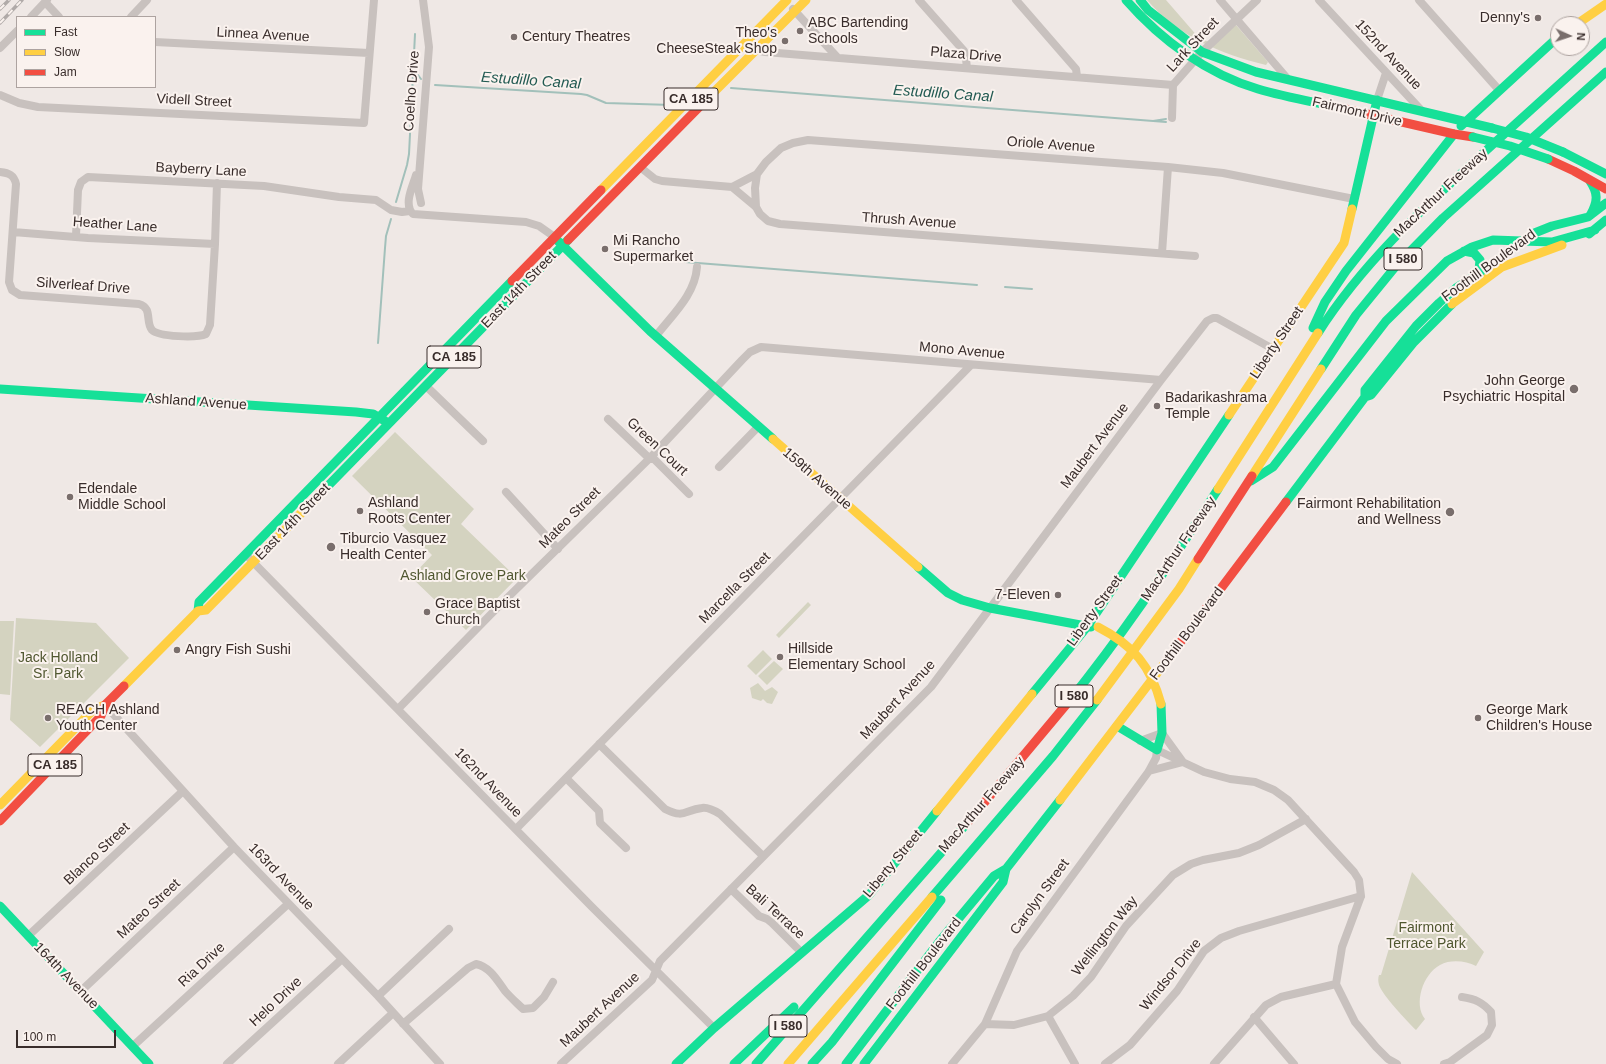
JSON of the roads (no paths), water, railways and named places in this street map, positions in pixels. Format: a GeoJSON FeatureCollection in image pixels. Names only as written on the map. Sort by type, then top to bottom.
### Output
{"type":"FeatureCollection","features":[{"type":"Feature","properties":{"kind":"main road","name":"East 14th Street"},"geometry":{"type":"LineString","coordinates":[[0,805],[94,709],[105,705],[198,611],[206,610],[563,245],[806,0]]}},
{"type":"Feature","properties":{"kind":"main road","name":"Fairmont Drive"},"geometry":{"type":"LineString","coordinates":[[1126,0],[1141,17],[1178,48],[1221,75],[1258,89],[1510,146],[1548,160],[1606,189]]}},
{"type":"Feature","properties":{"kind":"main road","name":"Fairmont Drive"},"geometry":{"type":"LineString","coordinates":[[1140,0],[1148,10],[1202,52],[1256,72],[1287,78],[1526,137],[1563,152],[1606,174]]}},
{"type":"Feature","properties":{"kind":"main road","name":"East 14th Street"},"geometry":{"type":"LineString","coordinates":[[198,611],[199,602],[245,554],[788,1]]}},
{"type":"Feature","properties":{"kind":"main road"},"geometry":{"type":"LineString","coordinates":[[1589,16],[1606,4]]}},
{"type":"Feature","properties":{"kind":"main road","name":"MacArthur Freeway"},"geometry":{"type":"LineString","coordinates":[[756,1064],[1006,778],[1094,670],[1140,608],[1181,548],[1340,301],[1380,251],[1429,202],[1606,42]]}},
{"type":"Feature","properties":{"kind":"main road"},"geometry":{"type":"LineString","coordinates":[[1291,376],[1325,302],[1359,254],[1454,134],[1499,90],[1550,44]]}},
{"type":"Feature","properties":{"kind":"main road","name":"MacArthur Freeway"},"geometry":{"type":"LineString","coordinates":[[788,1064],[1053,756],[1133,654],[1179,589],[1339,340],[1376,290],[1396,266],[1443,218],[1606,72]]}},
{"type":"Feature","properties":{"kind":"main road","name":"Liberty Street"},"geometry":{"type":"LineString","coordinates":[[676,1064],[714,1028],[855,908],[881,882],[1086,627],[1344,243],[1377,100]]}},
{"type":"Feature","properties":{"kind":"main road"},"geometry":{"type":"LineString","coordinates":[[1588,179],[1596,190],[1598,196],[1595,208],[1588,218]]}},
{"type":"Feature","properties":{"kind":"main road","name":"Foothill Boulevard"},"geometry":{"type":"LineString","coordinates":[[846,1064],[939,942],[994,876],[1006,869],[1117,726],[1365,396],[1365,390],[1407,336],[1450,292],[1493,264],[1522,240],[1541,229],[1588,218],[1606,203]]}},
{"type":"Feature","properties":{"kind":"main road","name":"Foothill Boulevard"},"geometry":{"type":"LineString","coordinates":[[1365,396],[1371,395],[1414,342],[1452,303],[1502,267],[1529,256],[1572,242],[1595,230],[1606,220]]}},
{"type":"Feature","properties":{"kind":"main road"},"geometry":{"type":"LineString","coordinates":[[1245,485],[1273,467],[1358,355],[1398,308],[1442,267],[1464,251],[1493,240],[1552,242],[1595,230]]}},
{"type":"Feature","properties":{"kind":"main road","name":"159th Avenue"},"geometry":{"type":"LineString","coordinates":[[556,238],[656,336],[714,389],[948,593],[962,600],[990,608],[1086,627],[1098,627],[1122,640],[1141,657],[1154,678],[1161,704],[1162,733],[1157,750]]}},
{"type":"Feature","properties":{"kind":"main road"},"geometry":{"type":"LineString","coordinates":[[1464,251],[1474,253],[1480,260],[1479,270],[1474,276]]}},
{"type":"Feature","properties":{"kind":"main road"},"geometry":{"type":"LineString","coordinates":[[1407,336],[1414,342]]}},
{"type":"Feature","properties":{"kind":"main road","name":"Ashland Avenue"},"geometry":{"type":"LineString","coordinates":[[0,389],[351,411],[373,414],[389,424]]}},
{"type":"Feature","properties":{"kind":"main road","name":"East 14th Street"},"geometry":{"type":"LineString","coordinates":[[0,821],[102,716],[105,705]]}},
{"type":"Feature","properties":{"kind":"main road"},"geometry":{"type":"LineString","coordinates":[[1117,726],[1157,750]]}},
{"type":"Feature","properties":{"kind":"main road"},"geometry":{"type":"LineString","coordinates":[[812,1064],[835,1037],[939,902],[986,834]]}},
{"type":"Feature","properties":{"kind":"main road","name":"Foothill Boulevard"},"geometry":{"type":"LineString","coordinates":[[864,1064],[1003,882],[1006,869]]}},
{"type":"Feature","properties":{"kind":"main road","name":"164th Avenue"},"geometry":{"type":"LineString","coordinates":[[0,906],[149,1064]]}},
{"type":"Feature","properties":{"kind":"main road"},"geometry":{"type":"LineString","coordinates":[[734,1064],[807,994],[821,989]]}},
{"type":"Feature","properties":{"kind":"street"},"geometry":{"type":"LineString","coordinates":[[133,15],[147,0]]}},
{"type":"Feature","properties":{"kind":"street"},"geometry":{"type":"LineString","coordinates":[[370,53],[374,0]]}},
{"type":"Feature","properties":{"kind":"street","name":"Coelho Drive"},"geometry":{"type":"LineString","coordinates":[[420,0],[426,23]]}},
{"type":"Feature","properties":{"kind":"street","name":"Coelho Drive"},"geometry":{"type":"LineString","coordinates":[[422,204],[418,189],[429,47],[423,0]]}},
{"type":"Feature","properties":{"kind":"street"},"geometry":{"type":"LineString","coordinates":[[919,0],[964,51],[967,68]]}},
{"type":"Feature","properties":{"kind":"street"},"geometry":{"type":"LineString","coordinates":[[1016,0],[1076,69],[1077,76]]}},
{"type":"Feature","properties":{"kind":"street"},"geometry":{"type":"LineString","coordinates":[[1220,0],[1287,78]]}},
{"type":"Feature","properties":{"kind":"street","name":"Lark Street"},"geometry":{"type":"LineString","coordinates":[[1172,118],[1173,85],[1202,52],[1257,0]]}},
{"type":"Feature","properties":{"kind":"street","name":"152nd Avenue"},"geometry":{"type":"LineString","coordinates":[[1319,0],[1422,111]]}},
{"type":"Feature","properties":{"kind":"street"},"geometry":{"type":"LineString","coordinates":[[1419,0],[1499,90]]}},
{"type":"Feature","properties":{"kind":"street"},"geometry":{"type":"LineString","coordinates":[[32,16],[46,1],[58,16]]}},
{"type":"Feature","properties":{"kind":"street"},"geometry":{"type":"LineString","coordinates":[[788,1],[837,57]]}},
{"type":"Feature","properties":{"kind":"street"},"geometry":{"type":"LineString","coordinates":[[0,48],[16,32]]}},
{"type":"Feature","properties":{"kind":"street","name":"Linnea Avenue"},"geometry":{"type":"LineString","coordinates":[[156,42],[370,53]]}},
{"type":"Feature","properties":{"kind":"street","name":"Plaza Drive"},"geometry":{"type":"LineString","coordinates":[[756,50],[765,52],[1077,76],[1173,85]]}},
{"type":"Feature","properties":{"kind":"street","name":"Videll Street"},"geometry":{"type":"LineString","coordinates":[[0,95],[19,103],[38,107],[364,123],[370,53]]}},
{"type":"Feature","properties":{"kind":"street","name":"Liberty Street"},"geometry":{"type":"LineString","coordinates":[[1377,100],[1386,73]]}},
{"type":"Feature","properties":{"kind":"street","name":"Oriole Avenue"},"geometry":{"type":"LineString","coordinates":[[732,187],[757,174],[766,162],[781,148],[792,143],[808,140],[1168,167],[1223,173],[1354,199]]}},
{"type":"Feature","properties":{"kind":"street","name":"Coelho Drive"},"geometry":{"type":"LineString","coordinates":[[412,211],[409,197],[420,161]]}},
{"type":"Feature","properties":{"kind":"street"},"geometry":{"type":"LineString","coordinates":[[640,167],[655,179],[662,181],[732,187]]}},
{"type":"Feature","properties":{"kind":"street"},"geometry":{"type":"LineString","coordinates":[[1162,253],[1168,167]]}},
{"type":"Feature","properties":{"kind":"street","name":"Silverleaf Drive"},"geometry":{"type":"LineString","coordinates":[[0,172],[11,175],[15,180],[10,282],[12,290],[16,294],[143,305],[148,310],[150,326],[154,332],[167,335],[201,336],[209,330],[215,244],[217,183]]}},
{"type":"Feature","properties":{"kind":"street"},"geometry":{"type":"LineString","coordinates":[[756,206],[755,188],[757,174]]}},
{"type":"Feature","properties":{"kind":"street","name":"Bayberry Lane"},"geometry":{"type":"LineString","coordinates":[[76,236],[78,190],[84,179],[93,177],[264,186],[339,197],[376,200]]}},
{"type":"Feature","properties":{"kind":"street","name":"Thrush Avenue"},"geometry":{"type":"LineString","coordinates":[[732,187],[756,206],[760,214],[768,221],[780,224],[1195,256]]}},
{"type":"Feature","properties":{"kind":"street","name":"159th Avenue"},"geometry":{"type":"LineString","coordinates":[[376,200],[391,210],[402,212],[412,211],[436,216],[526,222],[539,226],[556,238]]}},
{"type":"Feature","properties":{"kind":"street"},"geometry":{"type":"LineString","coordinates":[[412,211],[411,204],[415,201],[422,204],[436,216]]}},
{"type":"Feature","properties":{"kind":"street","name":"Heather Lane"},"geometry":{"type":"LineString","coordinates":[[13,232],[215,244]]}},
{"type":"Feature","properties":{"kind":"street"},"geometry":{"type":"LineString","coordinates":[[656,336],[689,294],[695,281],[697,267]]}},
{"type":"Feature","properties":{"kind":"street","name":"Maubert Avenue"},"geometry":{"type":"LineString","coordinates":[[561,1064],[652,980],[660,961],[931,687],[1161,380],[1207,321],[1213,318],[1222,320],[1273,349]]}},
{"type":"Feature","properties":{"kind":"street","name":"Mono Avenue"},"geometry":{"type":"LineString","coordinates":[[761,348],[1161,380]]}},
{"type":"Feature","properties":{"kind":"street","name":"Mateo Street"},"geometry":{"type":"LineString","coordinates":[[398,709],[650,458],[750,352],[761,348]]}},
{"type":"Feature","properties":{"kind":"street","name":"Marcella Street"},"geometry":{"type":"LineString","coordinates":[[516,830],[971,364]]}},
{"type":"Feature","properties":{"kind":"street"},"geometry":{"type":"LineString","coordinates":[[426,386],[483,441]]}},
{"type":"Feature","properties":{"kind":"street","name":"Green Court"},"geometry":{"type":"LineString","coordinates":[[608,419],[650,458],[654,459],[689,494]]}},
{"type":"Feature","properties":{"kind":"street"},"geometry":{"type":"LineString","coordinates":[[719,467],[758,427]]}},
{"type":"Feature","properties":{"kind":"street"},"geometry":{"type":"LineString","coordinates":[[506,492],[558,549]]}},
{"type":"Feature","properties":{"kind":"street","name":"162nd Avenue"},"geometry":{"type":"LineString","coordinates":[[245,554],[592,907],[714,1028]]}},
{"type":"Feature","properties":{"kind":"street","name":"163rd Avenue"},"geometry":{"type":"LineString","coordinates":[[105,705],[234,847],[378,996],[440,1064]]}},
{"type":"Feature","properties":{"kind":"street"},"geometry":{"type":"LineString","coordinates":[[1140,741],[1162,733],[1183,762]]}},
{"type":"Feature","properties":{"kind":"street"},"geometry":{"type":"LineString","coordinates":[[599,744],[665,809],[673,813],[681,814],[702,808],[711,809],[720,814],[763,856]]}},
{"type":"Feature","properties":{"kind":"street"},"geometry":{"type":"LineString","coordinates":[[1157,750],[1204,772],[1230,779],[1255,782],[1274,790],[1288,800],[1354,872],[1359,880],[1361,896],[1342,947],[1336,984],[1355,1022],[1376,1047],[1388,1059],[1397,1064]]}},
{"type":"Feature","properties":{"kind":"street","name":"Carolyn Street"},"geometry":{"type":"LineString","coordinates":[[952,1064],[985,1024],[1017,951],[1149,771],[1156,758],[1157,750]]}},
{"type":"Feature","properties":{"kind":"street"},"geometry":{"type":"LineString","coordinates":[[1149,771],[1183,762]]}},
{"type":"Feature","properties":{"kind":"street"},"geometry":{"type":"LineString","coordinates":[[566,778],[600,811],[600,823],[626,848]]}},
{"type":"Feature","properties":{"kind":"street","name":"Blanco Street"},"geometry":{"type":"LineString","coordinates":[[28,936],[183,791]]}},
{"type":"Feature","properties":{"kind":"street","name":"Wellington Way"},"geometry":{"type":"LineString","coordinates":[[985,1024],[1014,1025],[1048,1016],[1073,996],[1090,977],[1126,926],[1173,875],[1191,864],[1203,860],[1239,853],[1259,845],[1306,819]]}},
{"type":"Feature","properties":{"kind":"street","name":"Mateo Street"},"geometry":{"type":"LineString","coordinates":[[81,991],[234,847]]}},
{"type":"Feature","properties":{"kind":"street","name":"Bali Terrace"},"geometry":{"type":"LineString","coordinates":[[731,889],[759,916],[772,923],[802,954]]}},
{"type":"Feature","properties":{"kind":"street","name":"Windsor Drive"},"geometry":{"type":"LineString","coordinates":[[1105,1064],[1130,1045],[1177,991],[1204,951],[1220,938],[1239,931],[1361,896]]}},
{"type":"Feature","properties":{"kind":"street","name":"Ria Drive"},"geometry":{"type":"LineString","coordinates":[[133,1046],[288,904]]}},
{"type":"Feature","properties":{"kind":"street"},"geometry":{"type":"LineString","coordinates":[[378,996],[449,929]]}},
{"type":"Feature","properties":{"kind":"street","name":"Helo Drive"},"geometry":{"type":"LineString","coordinates":[[228,1064],[342,959]]}},
{"type":"Feature","properties":{"kind":"street"},"geometry":{"type":"LineString","coordinates":[[403,1024],[468,968],[476,964],[484,966],[523,1009],[533,1008],[544,997],[553,982]]}},
{"type":"Feature","properties":{"kind":"street"},"geometry":{"type":"LineString","coordinates":[[1214,1064],[1266,1005],[1281,997],[1336,984]]}},
{"type":"Feature","properties":{"kind":"street"},"geometry":{"type":"LineString","coordinates":[[1449,1063],[1487,1035],[1492,1025],[1491,1012],[1483,1003],[1474,999],[1462,997]]}},
{"type":"Feature","properties":{"kind":"street"},"geometry":{"type":"LineString","coordinates":[[338,1064],[393,1012]]}},
{"type":"Feature","properties":{"kind":"street"},"geometry":{"type":"LineString","coordinates":[[1048,1016],[1075,1064]]}},
{"type":"Feature","properties":{"kind":"street"},"geometry":{"type":"LineString","coordinates":[[1254,1017],[1294,1064]]}},
{"type":"Feature","properties":{"kind":"waterway","name":"Estudillo Canal"},"geometry":{"type":"LineString","coordinates":[[396,202],[409,154],[415,34]]}},
{"type":"Feature","properties":{"kind":"waterway","name":"Estudillo Canal"},"geometry":{"type":"LineString","coordinates":[[415,71],[421,79]]}},
{"type":"Feature","properties":{"kind":"waterway","name":"Estudillo Canal"},"geometry":{"type":"LineString","coordinates":[[435,85],[581,94],[606,103],[672,105]]}},
{"type":"Feature","properties":{"kind":"waterway","name":"Estudillo Canal"},"geometry":{"type":"LineString","coordinates":[[731,88],[1166,122]]}},
{"type":"Feature","properties":{"kind":"waterway","name":"Estudillo Canal"},"geometry":{"type":"LineString","coordinates":[[1153,121],[1166,119]]}},
{"type":"Feature","properties":{"kind":"waterway","name":"Estudillo Canal"},"geometry":{"type":"LineString","coordinates":[[378,343],[386,236],[391,219]]}},
{"type":"Feature","properties":{"kind":"waterway"},"geometry":{"type":"LineString","coordinates":[[685,262],[977,285]]}},
{"type":"Feature","properties":{"kind":"waterway"},"geometry":{"type":"LineString","coordinates":[[1005,287],[1032,289]]}},
{"type":"Feature","properties":{"kind":"railway"},"geometry":{"type":"LineString","coordinates":[[0,9],[9,0]]}},
{"type":"Feature","properties":{"kind":"railway"},"geometry":{"type":"LineString","coordinates":[[0,23],[22,0]]}},
{"type":"Feature","properties":{"kind":"place","name":"Denny's"},"geometry":{"type":"Point","coordinates":[1538,18]}},
{"type":"Feature","properties":{"kind":"place","name":"ABC Bartending Schools"},"geometry":{"type":"Point","coordinates":[800,31]}},
{"type":"Feature","properties":{"kind":"place","name":"Century Theatres"},"geometry":{"type":"Point","coordinates":[514,37]}},
{"type":"Feature","properties":{"kind":"place","name":"Theo's CheeseSteak Shop"},"geometry":{"type":"Point","coordinates":[785,41]}},
{"type":"Feature","properties":{"kind":"place","name":"Mi Rancho Supermarket"},"geometry":{"type":"Point","coordinates":[605,249]}},
{"type":"Feature","properties":{"kind":"place","name":"John George Psychiatric Hospital"},"geometry":{"type":"Point","coordinates":[1574,389]}},
{"type":"Feature","properties":{"kind":"place","name":"Badarikashrama Temple"},"geometry":{"type":"Point","coordinates":[1157,406]}},
{"type":"Feature","properties":{"kind":"place","name":"Edendale Middle School"},"geometry":{"type":"Point","coordinates":[70,497]}},
{"type":"Feature","properties":{"kind":"place","name":"Ashland Roots Center"},"geometry":{"type":"Point","coordinates":[360,511]}},
{"type":"Feature","properties":{"kind":"place","name":"Fairmont Rehabilitation and Wellness"},"geometry":{"type":"Point","coordinates":[1450,512]}},
{"type":"Feature","properties":{"kind":"place","name":"Tiburcio Vasquez Health Center"},"geometry":{"type":"Point","coordinates":[331,547]}},
{"type":"Feature","properties":{"kind":"place","name":"7-Eleven"},"geometry":{"type":"Point","coordinates":[1058,595]}},
{"type":"Feature","properties":{"kind":"place","name":"Grace Baptist Church"},"geometry":{"type":"Point","coordinates":[427,612]}},
{"type":"Feature","properties":{"kind":"place","name":"Angry Fish Sushi"},"geometry":{"type":"Point","coordinates":[177,650]}},
{"type":"Feature","properties":{"kind":"place","name":"Hillside Elementary School"},"geometry":{"type":"Point","coordinates":[780,657]}},
{"type":"Feature","properties":{"kind":"place","name":"REACH Ashland Youth Center"},"geometry":{"type":"Point","coordinates":[48,718]}},
{"type":"Feature","properties":{"kind":"place","name":"George Mark Children's House"},"geometry":{"type":"Point","coordinates":[1478,718]}},
{"type":"Feature","properties":{"kind":"park label","name":"Ashland Grove Park"},"geometry":{"type":"Point","coordinates":[463,576]}},
{"type":"Feature","properties":{"kind":"park label","name":"Jack Holland Sr. Park"},"geometry":{"type":"Point","coordinates":[58,666]}},
{"type":"Feature","properties":{"kind":"park label","name":"Fairmont Terrace Park"},"geometry":{"type":"Point","coordinates":[1426,936]}}]}
